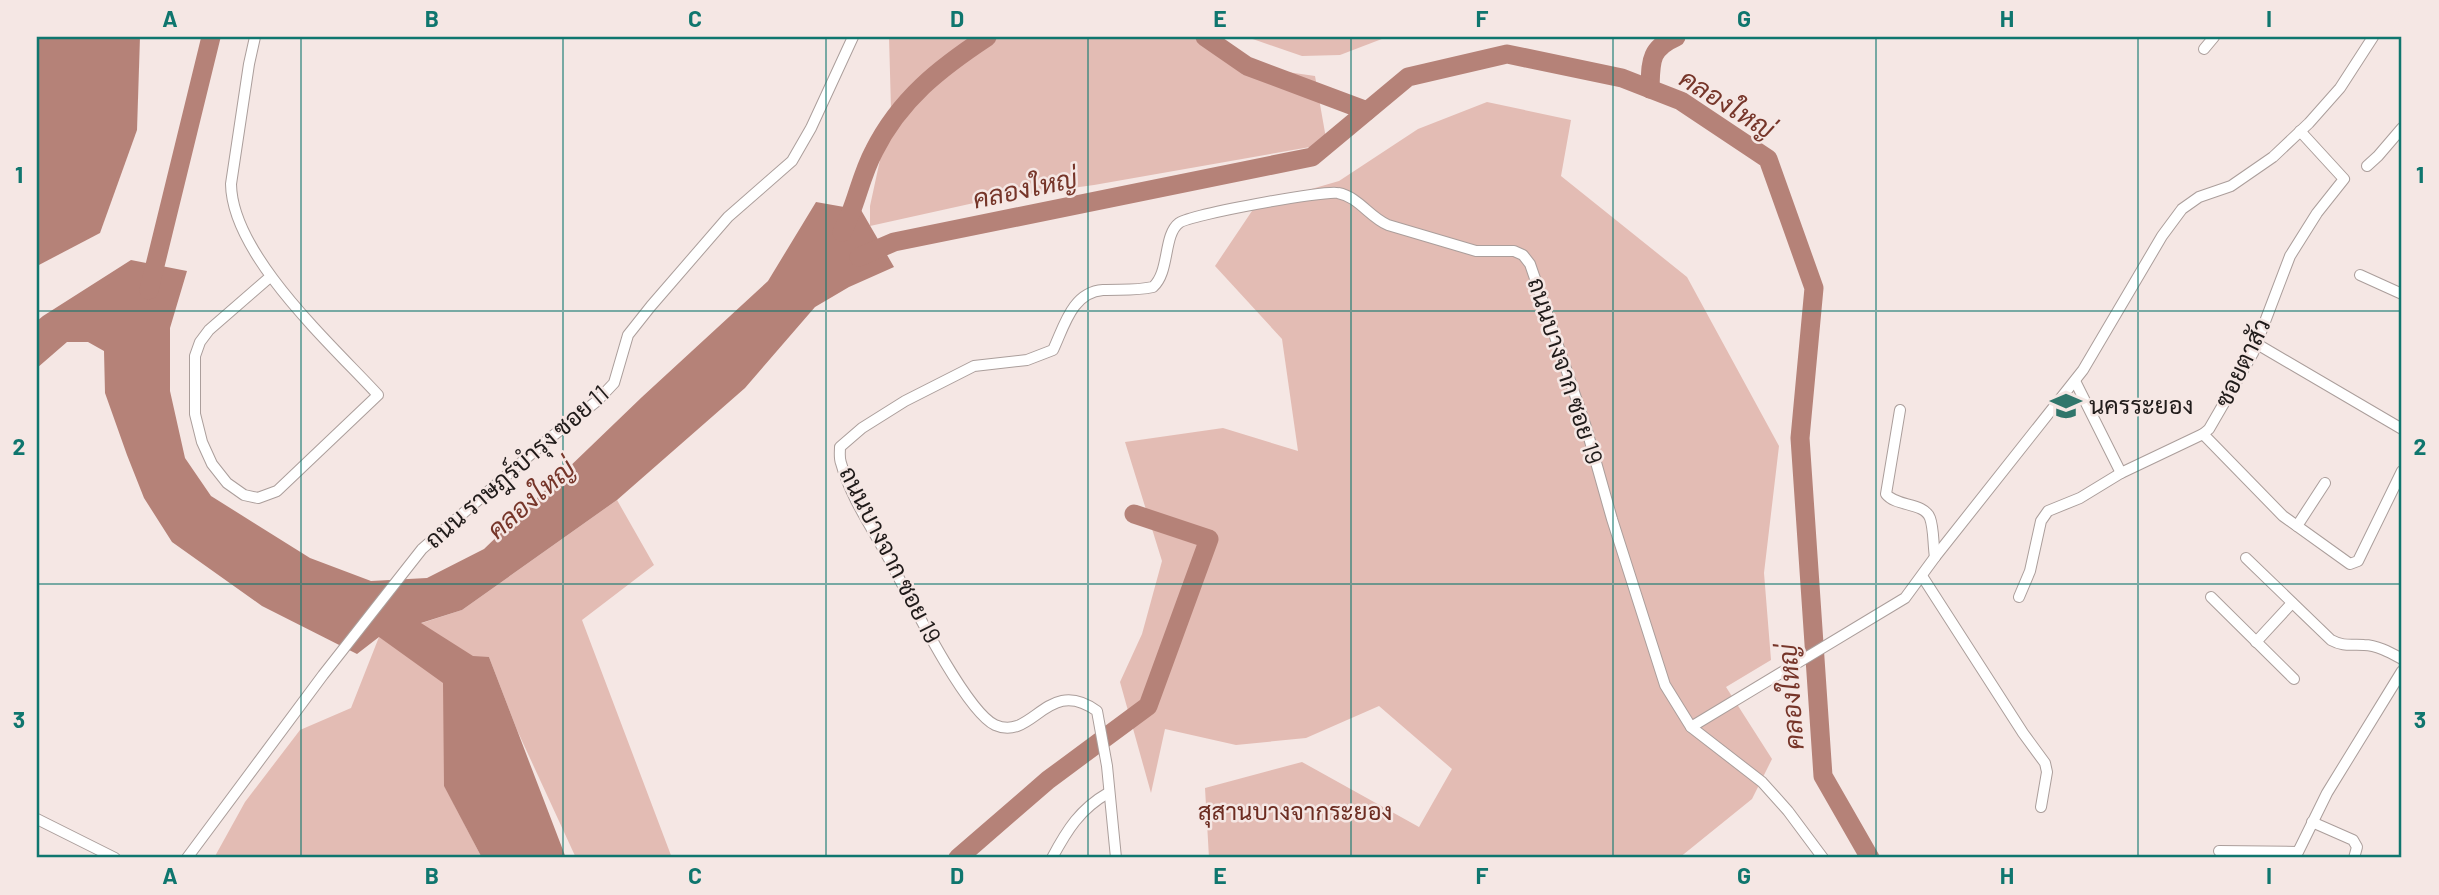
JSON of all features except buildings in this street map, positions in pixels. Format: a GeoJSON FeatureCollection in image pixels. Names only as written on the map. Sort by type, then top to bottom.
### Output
{"type":"FeatureCollection","features":[{"type":"Feature","properties":{"kind":"street"},"geometry":{"type":"LineString","coordinates":[[255,37],[248,64],[232,194],[241,227],[270,277],[378,395],[277,491],[258,498],[244,495],[227,483],[212,464],[199,433],[195,414],[195,356],[209,330],[270,277]]}},
{"type":"Feature","properties":{"kind":"street","name":"ถนน ราษฎร์บำรุง ซอย 11"},"geometry":{"type":"LineString","coordinates":[[187,858],[323,675],[422,549],[545,442],[597,401],[614,383],[628,335],[651,306],[728,217],[792,161],[811,128],[853,37]]}},
{"type":"Feature","properties":{"kind":"street"},"geometry":{"type":"LineString","coordinates":[[2204,49],[2214,37]]}},
{"type":"Feature","properties":{"kind":"street"},"geometry":{"type":"LineString","coordinates":[[1823,858],[1788,811],[1762,782],[1691,727],[1905,598],[1934,557],[2075,381],[2162,236],[2182,209],[2200,197],[2231,186],[2273,157],[2340,88],[2373,37]]}},
{"type":"Feature","properties":{"kind":"street"},"geometry":{"type":"LineString","coordinates":[[2367,166],[2402,128]]}},
{"type":"Feature","properties":{"kind":"street","name":"ซอยตาสัว"},"geometry":{"type":"LineString","coordinates":[[2019,597],[2030,571],[2041,521],[2048,511],[2080,498],[2121,473],[2203,434],[2219,413],[2257,344],[2290,256],[2317,213],[2344,179],[2301,131]]}},
{"type":"Feature","properties":{"kind":"street","name":"ถนนบางจาก ซอย 19"},"geometry":{"type":"LineString","coordinates":[[1116,858],[1107,765],[1097,711],[1090,705],[1070,699],[1052,704],[1021,725],[1011,728],[989,721],[977,709],[944,660],[854,495],[841,463],[841,447],[862,428],[905,401],[974,366],[1027,360],[1053,350],[1076,302],[1093,292],[1134,291],[1153,287],[1163,270],[1174,229],[1180,222],[1204,214],[1328,192],[1350,197],[1382,223],[1398,229],[1476,251],[1514,251],[1523,255],[1530,264],[1586,427],[1665,685],[1691,727]]}},
{"type":"Feature","properties":{"kind":"street"},"geometry":{"type":"LineString","coordinates":[[2360,275],[2402,294]]}},
{"type":"Feature","properties":{"kind":"street"},"geometry":{"type":"LineString","coordinates":[[2257,344],[2402,429]]}},
{"type":"Feature","properties":{"kind":"street"},"geometry":{"type":"LineString","coordinates":[[2075,381],[2121,473]]}},
{"type":"Feature","properties":{"kind":"street"},"geometry":{"type":"LineString","coordinates":[[1899,410],[1886,494],[1890,500],[1925,511],[1930,517],[1934,557]]}},
{"type":"Feature","properties":{"kind":"street"},"geometry":{"type":"LineString","coordinates":[[2203,434],[2272,506],[2346,562],[2354,565],[2402,471]]}},
{"type":"Feature","properties":{"kind":"street"},"geometry":{"type":"LineString","coordinates":[[2297,526],[2325,483]]}},
{"type":"Feature","properties":{"kind":"street"},"geometry":{"type":"LineString","coordinates":[[2246,558],[2331,640],[2344,646],[2369,646],[2402,659]]}},
{"type":"Feature","properties":{"kind":"street"},"geometry":{"type":"LineString","coordinates":[[1922,576],[2022,733],[2045,763],[2047,772],[2040,807]]}},
{"type":"Feature","properties":{"kind":"street"},"geometry":{"type":"LineString","coordinates":[[2211,597],[2294,678]]}},
{"type":"Feature","properties":{"kind":"street"},"geometry":{"type":"LineString","coordinates":[[2256,642],[2292,603]]}},
{"type":"Feature","properties":{"kind":"street"},"geometry":{"type":"LineString","coordinates":[[2219,851],[2295,853],[2301,848],[2327,793],[2402,671]]}},
{"type":"Feature","properties":{"kind":"street"},"geometry":{"type":"LineString","coordinates":[[1052,858],[1075,818],[1108,793]]}},
{"type":"Feature","properties":{"kind":"street"},"geometry":{"type":"LineString","coordinates":[[37,819],[115,858]]}},
{"type":"Feature","properties":{"kind":"street"},"geometry":{"type":"LineString","coordinates":[[2312,822],[2353,840],[2357,847],[2354,858]]}},
{"type":"Feature","properties":{"kind":"green space"},"geometry":{"type":"Polygon","coordinates":[[[889,37],[1202,37],[1220,54],[1247,66],[1315,76],[1327,144],[1094,185],[992,199],[870,226],[870,206],[891,109],[889,37]]]}},
{"type":"Feature","properties":{"kind":"green space"},"geometry":{"type":"Polygon","coordinates":[[[1247,37],[1387,37],[1340,55],[1302,56],[1247,37]]]}},
{"type":"Feature","properties":{"kind":"green space","name":"สุสานบางจากระยอง"},"geometry":{"type":"Polygon","coordinates":[[[1487,102],[1571,120],[1561,176],[1687,277],[1779,446],[1764,573],[1771,660],[1726,687],[1772,759],[1752,799],[1679,858],[1209,858],[1205,788],[1302,762],[1419,827],[1452,769],[1379,706],[1306,738],[1236,745],[1165,729],[1151,793],[1120,682],[1142,634],[1162,561],[1125,442],[1223,428],[1298,451],[1282,339],[1215,266],[1256,205],[1339,181],[1418,129],[1487,102]]]}},
{"type":"Feature","properties":{"kind":"green space"},"geometry":{"type":"Polygon","coordinates":[[[617,500],[654,565],[582,620],[672,858],[576,858],[517,730],[489,657],[444,785],[482,858],[214,858],[245,802],[300,730],[351,708],[379,637],[462,610],[617,500]]]}},
{"type":"Feature","properties":{"kind":"shaded area"},"geometry":{"type":"Polygon","coordinates":[[[37,37],[140,37],[137,130],[100,233],[37,266],[37,37]]]}},
{"type":"Feature","properties":{"kind":"shaded area"},"geometry":{"type":"Polygon","coordinates":[[[816,202],[861,210],[894,267],[849,287],[815,307],[745,388],[617,500],[462,610],[421,623],[473,656],[489,657],[566,858],[482,858],[444,786],[443,683],[379,637],[357,654],[262,606],[172,542],[144,498],[127,455],[105,393],[104,351],[88,342],[67,342],[37,368],[37,321],[43,316],[131,260],[187,271],[170,328],[170,391],[185,458],[211,496],[310,558],[371,581],[427,578],[484,549],[642,397],[768,281],[816,202]]]}},
{"type":"Feature","properties":{"kind":"waterway","name":"คลองใหญ่"},"geometry":{"type":"LineString","coordinates":[[149,290],[211,37]]}},
{"type":"Feature","properties":{"kind":"waterway"},"geometry":{"type":"LineString","coordinates":[[842,232],[869,161],[884,132],[909,100],[937,73],[987,37]]}},
{"type":"Feature","properties":{"kind":"waterway"},"geometry":{"type":"LineString","coordinates":[[1205,37],[1247,66],[1367,111]]}},
{"type":"Feature","properties":{"kind":"waterway"},"geometry":{"type":"LineString","coordinates":[[1650,89],[1653,57],[1661,46],[1676,37]]}},
{"type":"Feature","properties":{"kind":"waterway","name":"คลองใหญ่"},"geometry":{"type":"LineString","coordinates":[[859,257],[894,242],[1312,157],[1408,77],[1507,54],[1622,78],[1681,101],[1768,159],[1814,288],[1800,438],[1823,776],[1870,858]]}},
{"type":"Feature","properties":{"kind":"waterway"},"geometry":{"type":"LineString","coordinates":[[958,858],[1048,780],[1148,706],[1209,539],[1134,514]]}},
{"type":"Feature","properties":{"kind":"place","name":"นครระยอง"},"geometry":{"type":"Point","coordinates":[2066,406]}}]}
